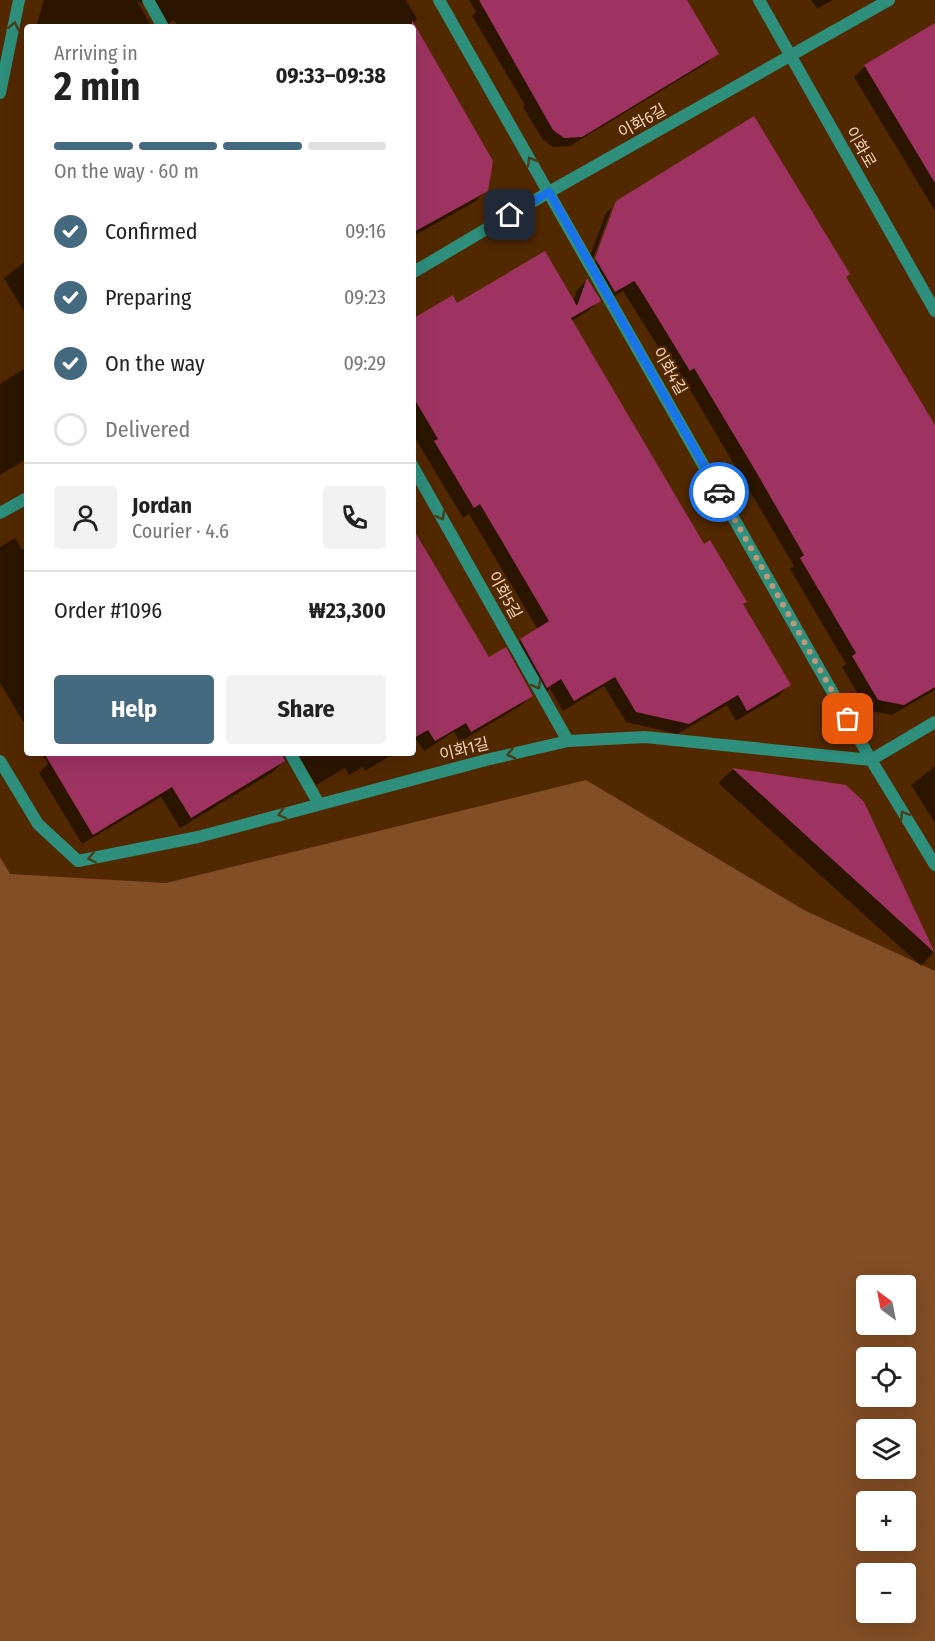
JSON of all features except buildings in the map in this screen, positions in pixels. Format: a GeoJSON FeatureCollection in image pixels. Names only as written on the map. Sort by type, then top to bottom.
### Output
{"type":"FeatureCollection","features":[{"type":"Feature","properties":{"kind":"street"},"geometry":{"type":"LineString","coordinates":[[0,93],[20,0]]}},
{"type":"Feature","properties":{"kind":"street"},"geometry":{"type":"LineString","coordinates":[[148,0],[161,24]]}},
{"type":"Feature","properties":{"kind":"street","name":"이화4길"},"geometry":{"type":"LineString","coordinates":[[440,0],[870,759]]}},
{"type":"Feature","properties":{"kind":"street","name":"이화로"},"geometry":{"type":"LineString","coordinates":[[759,0],[935,311]]}},
{"type":"Feature","properties":{"kind":"street","name":"이화6길"},"geometry":{"type":"LineString","coordinates":[[416,271],[549,192],[790,58],[889,0]]}},
{"type":"Feature","properties":{"kind":"street","name":"이화5길"},"geometry":{"type":"LineString","coordinates":[[416,472],[568,741]]}},
{"type":"Feature","properties":{"kind":"street"},"geometry":{"type":"LineString","coordinates":[[0,513],[24,500]]}},
{"type":"Feature","properties":{"kind":"street"},"geometry":{"type":"LineString","coordinates":[[935,722],[870,759],[935,865]]}},
{"type":"Feature","properties":{"kind":"street","name":"이화1길"},"geometry":{"type":"LineString","coordinates":[[0,761],[38,824],[78,861],[198,837],[568,741],[645,736],[870,759]]}},
{"type":"Feature","properties":{"kind":"street"},"geometry":{"type":"LineString","coordinates":[[292,756],[319,804]]}},
{"type":"Feature","properties":{"kind":"shaded area"},"geometry":{"type":"Polygon","coordinates":[[[586,780],[804,910],[935,971],[935,1641],[0,1641],[0,857],[10,874],[166,883],[586,780]]]}},
{"type":"Feature","properties":{"kind":"way so far"},"geometry":{"type":"LineString","coordinates":[[719,492],[848,719]]}},
{"type":"Feature","properties":{"kind":"route"},"geometry":{"type":"LineString","coordinates":[[510,215],[549,192],[719,492]]}}]}
